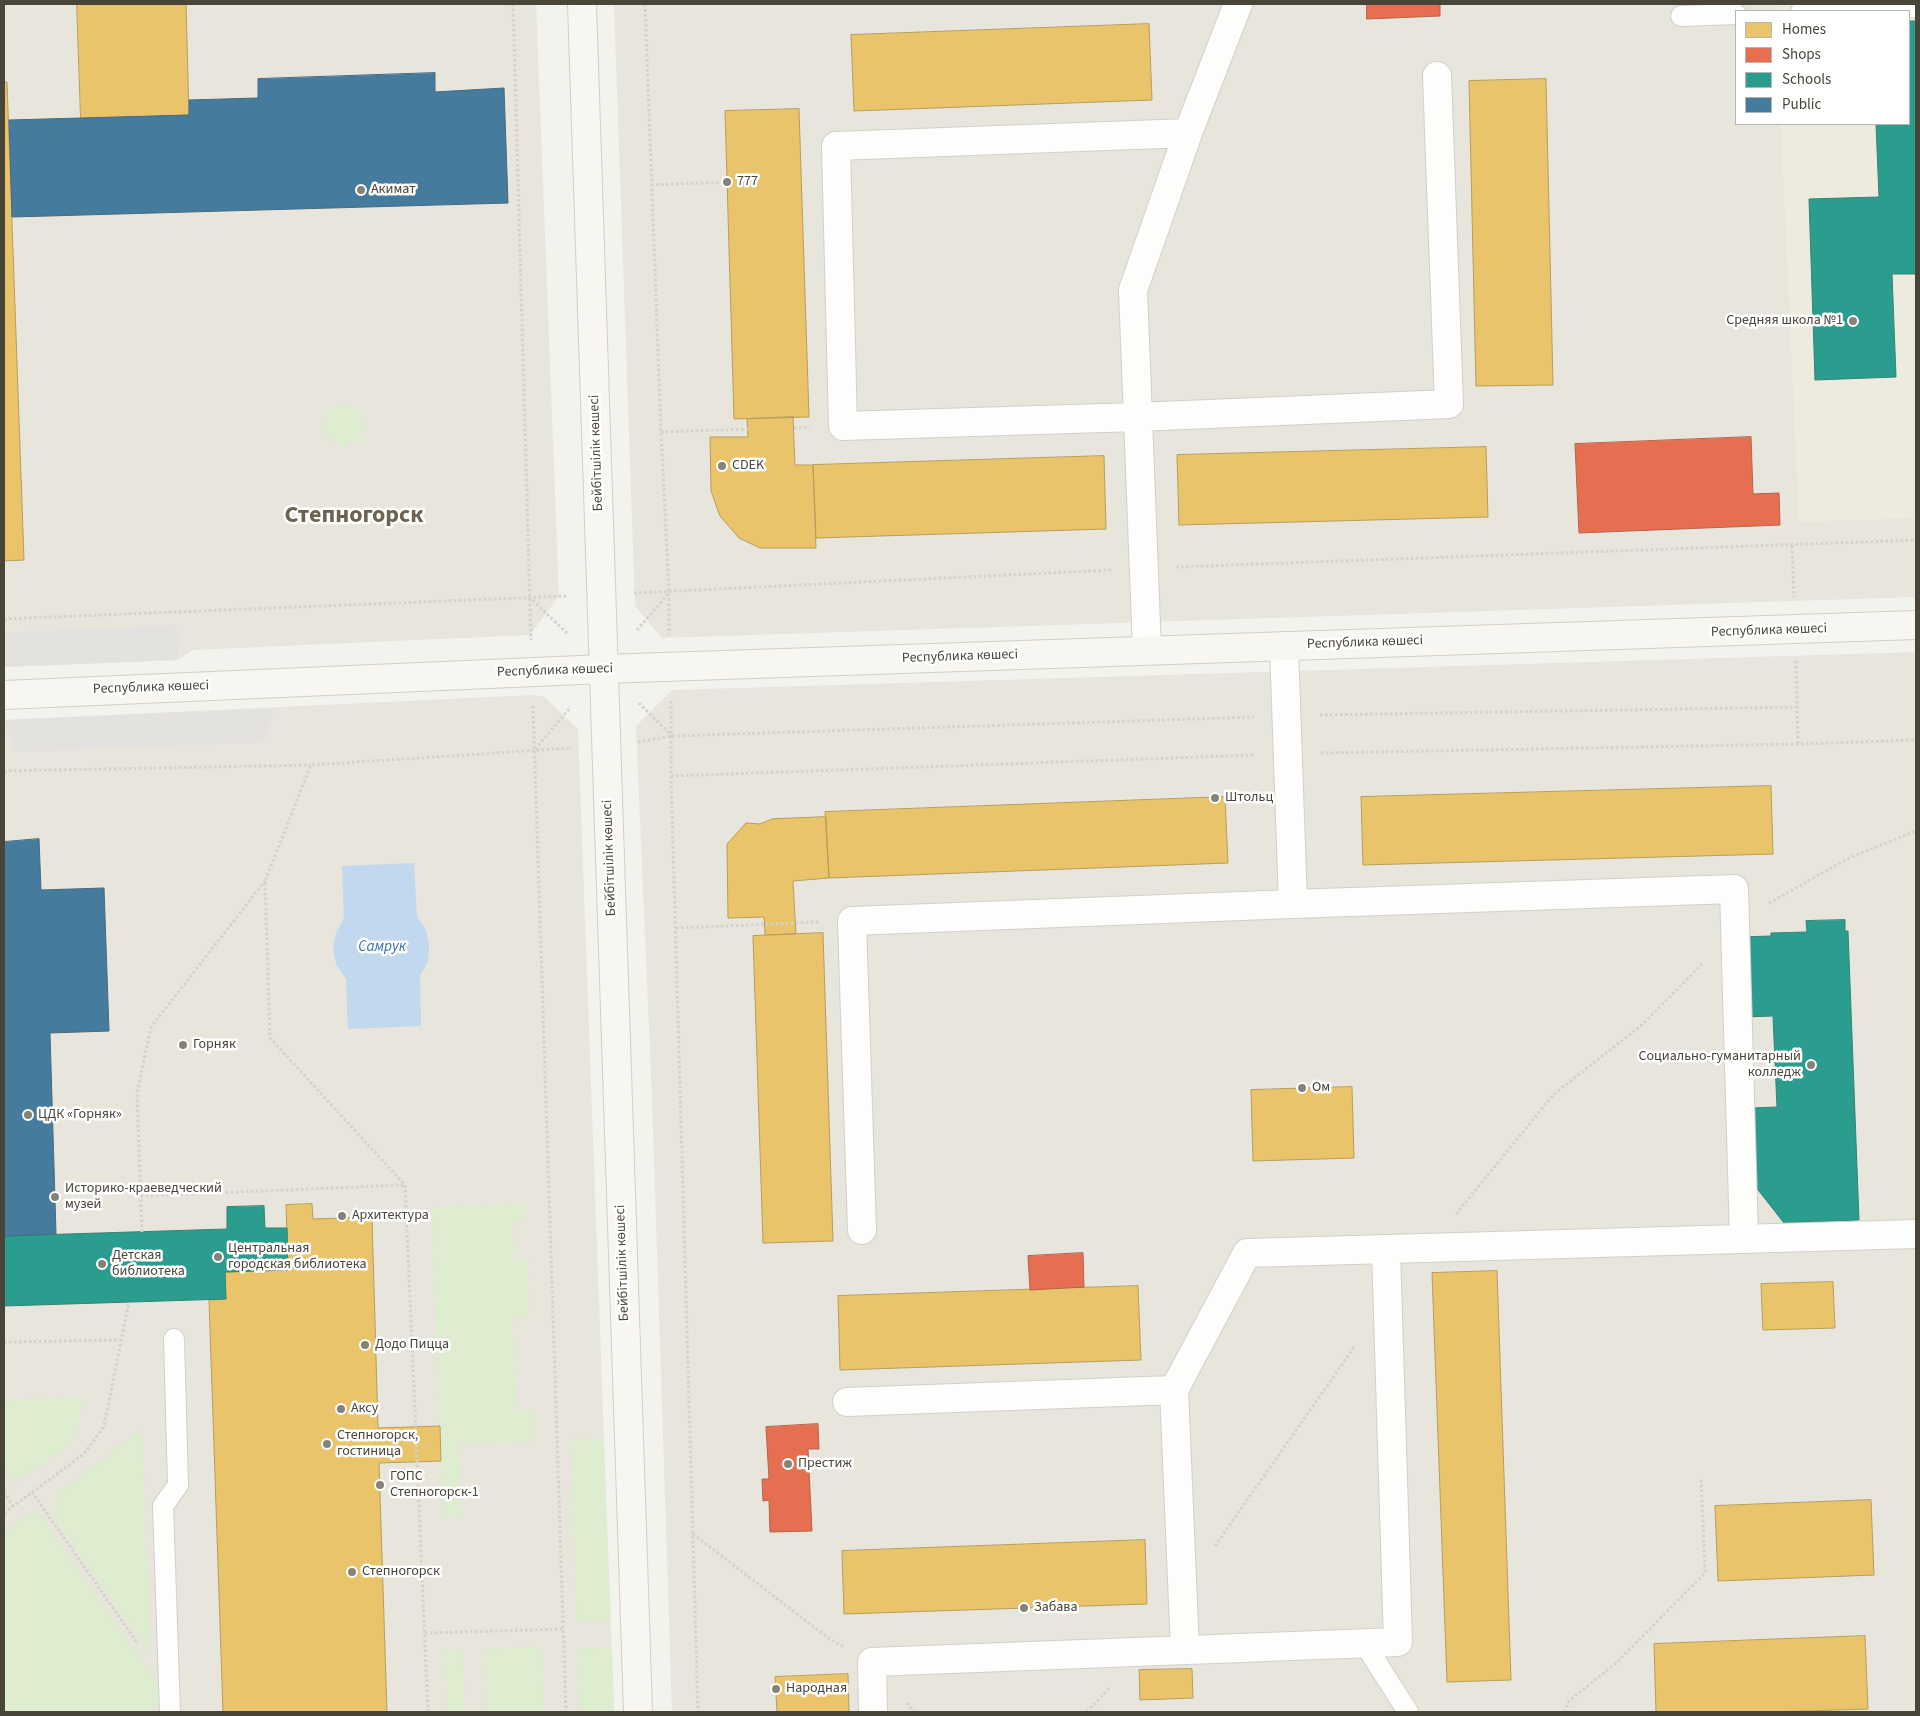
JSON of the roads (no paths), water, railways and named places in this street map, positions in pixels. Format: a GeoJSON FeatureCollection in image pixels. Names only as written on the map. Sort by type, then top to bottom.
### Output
{"type":"FeatureCollection","features":[{"type":"Feature","properties":{"kind":"street","name":"Бейбітшілік көшесі"},"geometry":{"type":"LineString","coordinates":[[582,4],[638,1712]]}},
{"type":"Feature","properties":{"kind":"street"},"geometry":{"type":"LineString","coordinates":[[1147,650],[1133,290],[1188,133],[1238,4]]}},
{"type":"Feature","properties":{"kind":"street"},"geometry":{"type":"LineString","coordinates":[[1188,133],[836,146],[843,426],[1137,418],[1449,404],[1437,76]]}},
{"type":"Feature","properties":{"kind":"street","name":"Республика көшесі"},"geometry":{"type":"LineString","coordinates":[[4,695],[604,669],[1916,625]]}},
{"type":"Feature","properties":{"kind":"street"},"geometry":{"type":"LineString","coordinates":[[1284,646],[1293,904]]}},
{"type":"Feature","properties":{"kind":"street"},"geometry":{"type":"LineString","coordinates":[[862,1230],[852,921],[1734,889],[1744,1239]]}},
{"type":"Feature","properties":{"kind":"street"},"geometry":{"type":"LineString","coordinates":[[1185,1650],[1174,1390],[1247,1254],[1916,1234]]}},
{"type":"Feature","properties":{"kind":"street"},"geometry":{"type":"LineString","coordinates":[[873,1712],[872,1662],[1398,1642],[1386,1250]]}},
{"type":"Feature","properties":{"kind":"street"},"geometry":{"type":"LineString","coordinates":[[847,1402],[1174,1390]]}},
{"type":"Feature","properties":{"kind":"lane"},"geometry":{"type":"LineString","coordinates":[[1830,10],[1916,7]]}},
{"type":"Feature","properties":{"kind":"lane"},"geometry":{"type":"LineString","coordinates":[[1681,16],[1735,14]]}},
{"type":"Feature","properties":{"kind":"lane"},"geometry":{"type":"LineString","coordinates":[[170,1712],[163,1506],[178,1485],[174,1339]]}},
{"type":"Feature","properties":{"kind":"lane"},"geometry":{"type":"LineString","coordinates":[[1364,1643],[1408,1712]]}},
{"type":"Feature","properties":{"kind":"water","name":"Самрук"},"geometry":{"type":"Polygon","coordinates":[[[414,863],[417,916],[426,930],[429,946],[428,962],[420,976],[421,1026],[348,1029],[346,979],[336,964],[333,949],[336,933],[344,918],[342,866],[414,863]]]}},
{"type":"Feature","properties":{"kind":"place","name":"777"},"geometry":{"type":"Point","coordinates":[727,182]}},
{"type":"Feature","properties":{"kind":"place","name":"Акимат"},"geometry":{"type":"Point","coordinates":[361,190]}},
{"type":"Feature","properties":{"kind":"place","name":"Средняя школа №1"},"geometry":{"type":"Point","coordinates":[1853,321]}},
{"type":"Feature","properties":{"kind":"place","name":"CDEK"},"geometry":{"type":"Point","coordinates":[722,466]}},
{"type":"Feature","properties":{"kind":"place","name":"Штольц"},"geometry":{"type":"Point","coordinates":[1215,798]}},
{"type":"Feature","properties":{"kind":"place","name":"Горняк"},"geometry":{"type":"Point","coordinates":[183,1045]}},
{"type":"Feature","properties":{"kind":"place","name":"Социально-гуманитарный колледж"},"geometry":{"type":"Point","coordinates":[1811,1065]}},
{"type":"Feature","properties":{"kind":"place","name":"Ом"},"geometry":{"type":"Point","coordinates":[1302,1088]}},
{"type":"Feature","properties":{"kind":"place","name":"ЦДК «Горняк»"},"geometry":{"type":"Point","coordinates":[28,1115]}},
{"type":"Feature","properties":{"kind":"place","name":"Историко-краеведческий музей"},"geometry":{"type":"Point","coordinates":[55,1197]}},
{"type":"Feature","properties":{"kind":"place","name":"Архитектура"},"geometry":{"type":"Point","coordinates":[342,1216]}},
{"type":"Feature","properties":{"kind":"place","name":"Центральная городская библиотека"},"geometry":{"type":"Point","coordinates":[218,1257]}},
{"type":"Feature","properties":{"kind":"place","name":"Детская библиотека"},"geometry":{"type":"Point","coordinates":[102,1264]}},
{"type":"Feature","properties":{"kind":"place","name":"Додо Пицца"},"geometry":{"type":"Point","coordinates":[365,1345]}},
{"type":"Feature","properties":{"kind":"place","name":"Аксу"},"geometry":{"type":"Point","coordinates":[341,1409]}},
{"type":"Feature","properties":{"kind":"place","name":"Степногорск, гостиница"},"geometry":{"type":"Point","coordinates":[327,1444]}},
{"type":"Feature","properties":{"kind":"place","name":"Престиж"},"geometry":{"type":"Point","coordinates":[788,1464]}},
{"type":"Feature","properties":{"kind":"place","name":"ГОПС Степногорск-1"},"geometry":{"type":"Point","coordinates":[380,1485]}},
{"type":"Feature","properties":{"kind":"place","name":"Степногорск"},"geometry":{"type":"Point","coordinates":[352,1572]}},
{"type":"Feature","properties":{"kind":"place","name":"Забава"},"geometry":{"type":"Point","coordinates":[1024,1608]}},
{"type":"Feature","properties":{"kind":"place","name":"Народная"},"geometry":{"type":"Point","coordinates":[776,1689]}},
{"type":"Feature","properties":{"kind":"district","name":"Степногорск"},"geometry":{"type":"Point","coordinates":[354,517]}}]}
